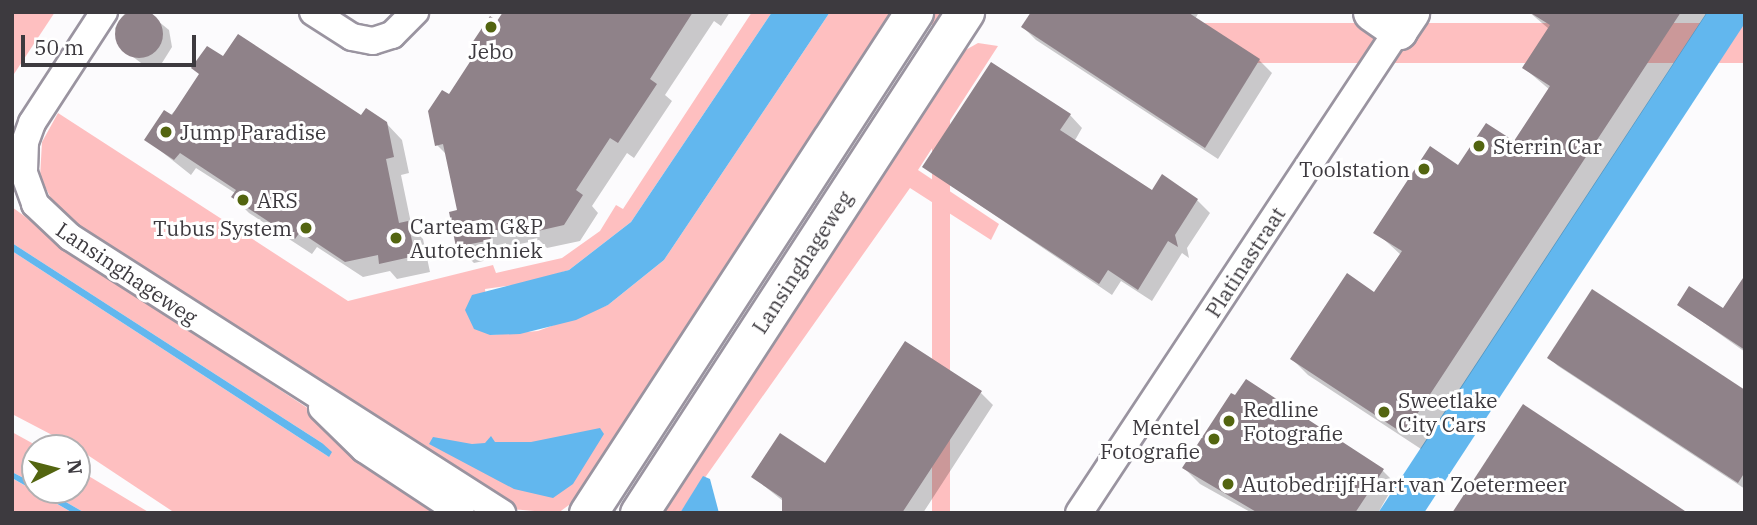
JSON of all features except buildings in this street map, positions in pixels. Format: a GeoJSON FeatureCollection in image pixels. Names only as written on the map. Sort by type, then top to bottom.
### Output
{"type":"FeatureCollection","features":[{"type":"Feature","properties":{"kind":"street","name":"Lansinghageweg"},"geometry":{"type":"LineString","coordinates":[[104,12],[32,122],[25,142],[24,173],[35,204],[70,237],[300,387],[347,411],[502,513]]}},
{"type":"Feature","properties":{"kind":"street"},"geometry":{"type":"LineString","coordinates":[[313,12],[352,37],[373,41],[392,35],[415,12]]}},
{"type":"Feature","properties":{"kind":"street","name":"Lansinghageweg"},"geometry":{"type":"LineString","coordinates":[[588,513],[914,12]]}},
{"type":"Feature","properties":{"kind":"street","name":"Lansinghageweg"},"geometry":{"type":"LineString","coordinates":[[639,513],[965,12]]}},
{"type":"Feature","properties":{"kind":"street","name":"Platinastraat"},"geometry":{"type":"LineString","coordinates":[[1079,513],[1393,18]]}},
{"type":"Feature","properties":{"kind":"street","name":"Lansinghageweg"},"geometry":{"type":"LineString","coordinates":[[300,387],[364,449],[461,513]]}},
{"type":"Feature","properties":{"kind":"shaded area"},"geometry":{"type":"Polygon","coordinates":[[[55,12],[12,77],[12,14],[55,12]]]}},
{"type":"Feature","properties":{"kind":"shaded area"},"geometry":{"type":"Polygon","coordinates":[[[752,12],[772,12],[631,222],[569,270],[527,283],[485,289],[490,335],[538,331],[608,305],[664,260],[830,12],[898,12],[580,497],[558,513],[511,509],[70,221],[56,208],[40,177],[42,142],[58,113],[348,301],[493,265],[496,273],[562,258],[600,231],[616,205],[623,209],[752,12]]]}},
{"type":"Feature","properties":{"kind":"shaded area"},"geometry":{"type":"Polygon","coordinates":[[[932,12],[950,12],[950,513],[932,513],[932,12]]]}},
{"type":"Feature","properties":{"kind":"shaded area"},"geometry":{"type":"Polygon","coordinates":[[[1159,23],[1745,23],[1745,63],[1159,63],[1159,23]]]}},
{"type":"Feature","properties":{"kind":"shaded area"},"geometry":{"type":"Polygon","coordinates":[[[978,43],[998,46],[918,170],[999,224],[991,240],[910,188],[680,513],[647,513],[962,52],[978,43]]]}},
{"type":"Feature","properties":{"kind":"shaded area"},"geometry":{"type":"Polygon","coordinates":[[[12,207],[101,272],[312,411],[375,471],[434,513],[175,513],[91,457],[91,434],[50,434],[12,414],[12,251],[329,457],[322,443],[12,243],[12,207]]]}},
{"type":"Feature","properties":{"kind":"shaded area"},"geometry":{"type":"Polygon","coordinates":[[[12,432],[21,437],[21,477],[12,472],[12,432]]]}},
{"type":"Feature","properties":{"kind":"shaded area"},"geometry":{"type":"Polygon","coordinates":[[[91,477],[150,513],[85,513],[69,504],[91,504],[91,477]]]}},
{"type":"Feature","properties":{"kind":"shaded area"},"geometry":{"type":"Polygon","coordinates":[[[12,478],[21,483],[21,504],[57,504],[73,513],[12,513],[12,478]]]}},
{"type":"Feature","properties":{"kind":"water"},"geometry":{"type":"Polygon","coordinates":[[[772,12],[830,12],[664,260],[608,305],[576,320],[520,334],[490,335],[474,329],[465,310],[472,295],[569,270],[631,222],[772,12]]]}},
{"type":"Feature","properties":{"kind":"water"},"geometry":{"type":"Polygon","coordinates":[[[1707,12],[1745,12],[1745,23],[1424,513],[1378,513],[1707,12]]]}},
{"type":"Feature","properties":{"kind":"water"},"geometry":{"type":"Polygon","coordinates":[[[12,243],[322,443],[332,452],[329,457],[12,251],[12,243]]]}},
{"type":"Feature","properties":{"kind":"water"},"geometry":{"type":"Polygon","coordinates":[[[600,428],[604,434],[573,484],[553,498],[514,489],[429,444],[433,437],[472,444],[485,443],[491,436],[495,442],[531,442],[600,428]]]}},
{"type":"Feature","properties":{"kind":"water"},"geometry":{"type":"Polygon","coordinates":[[[12,472],[21,477],[21,483],[12,478],[12,472]]]}},
{"type":"Feature","properties":{"kind":"water"},"geometry":{"type":"Polygon","coordinates":[[[703,476],[710,479],[719,513],[680,513],[703,476]]]}},
{"type":"Feature","properties":{"kind":"water"},"geometry":{"type":"Polygon","coordinates":[[[57,504],[69,504],[85,513],[73,513],[57,504]]]}},
{"type":"Feature","properties":{"kind":"place","name":"Jebo"},"geometry":{"type":"Point","coordinates":[491,27]}},
{"type":"Feature","properties":{"kind":"place","name":"Jump Paradise"},"geometry":{"type":"Point","coordinates":[166,132]}},
{"type":"Feature","properties":{"kind":"place","name":"Sterrin Car"},"geometry":{"type":"Point","coordinates":[1479,146]}},
{"type":"Feature","properties":{"kind":"place","name":"Toolstation"},"geometry":{"type":"Point","coordinates":[1424,169]}},
{"type":"Feature","properties":{"kind":"place","name":"ARS"},"geometry":{"type":"Point","coordinates":[243,200]}},
{"type":"Feature","properties":{"kind":"place","name":"Tubus System"},"geometry":{"type":"Point","coordinates":[306,228]}},
{"type":"Feature","properties":{"kind":"place","name":"Carteam G&P Autotechniek"},"geometry":{"type":"Point","coordinates":[396,238]}},
{"type":"Feature","properties":{"kind":"place","name":"Sweetlake City Cars"},"geometry":{"type":"Point","coordinates":[1384,412]}},
{"type":"Feature","properties":{"kind":"place","name":"Redline Fotografie"},"geometry":{"type":"Point","coordinates":[1229,421]}},
{"type":"Feature","properties":{"kind":"place","name":"Mentel Fotografie"},"geometry":{"type":"Point","coordinates":[1214,439]}},
{"type":"Feature","properties":{"kind":"place","name":"Autobedrijf Hart van Zoetermeer"},"geometry":{"type":"Point","coordinates":[1228,484]}}]}
